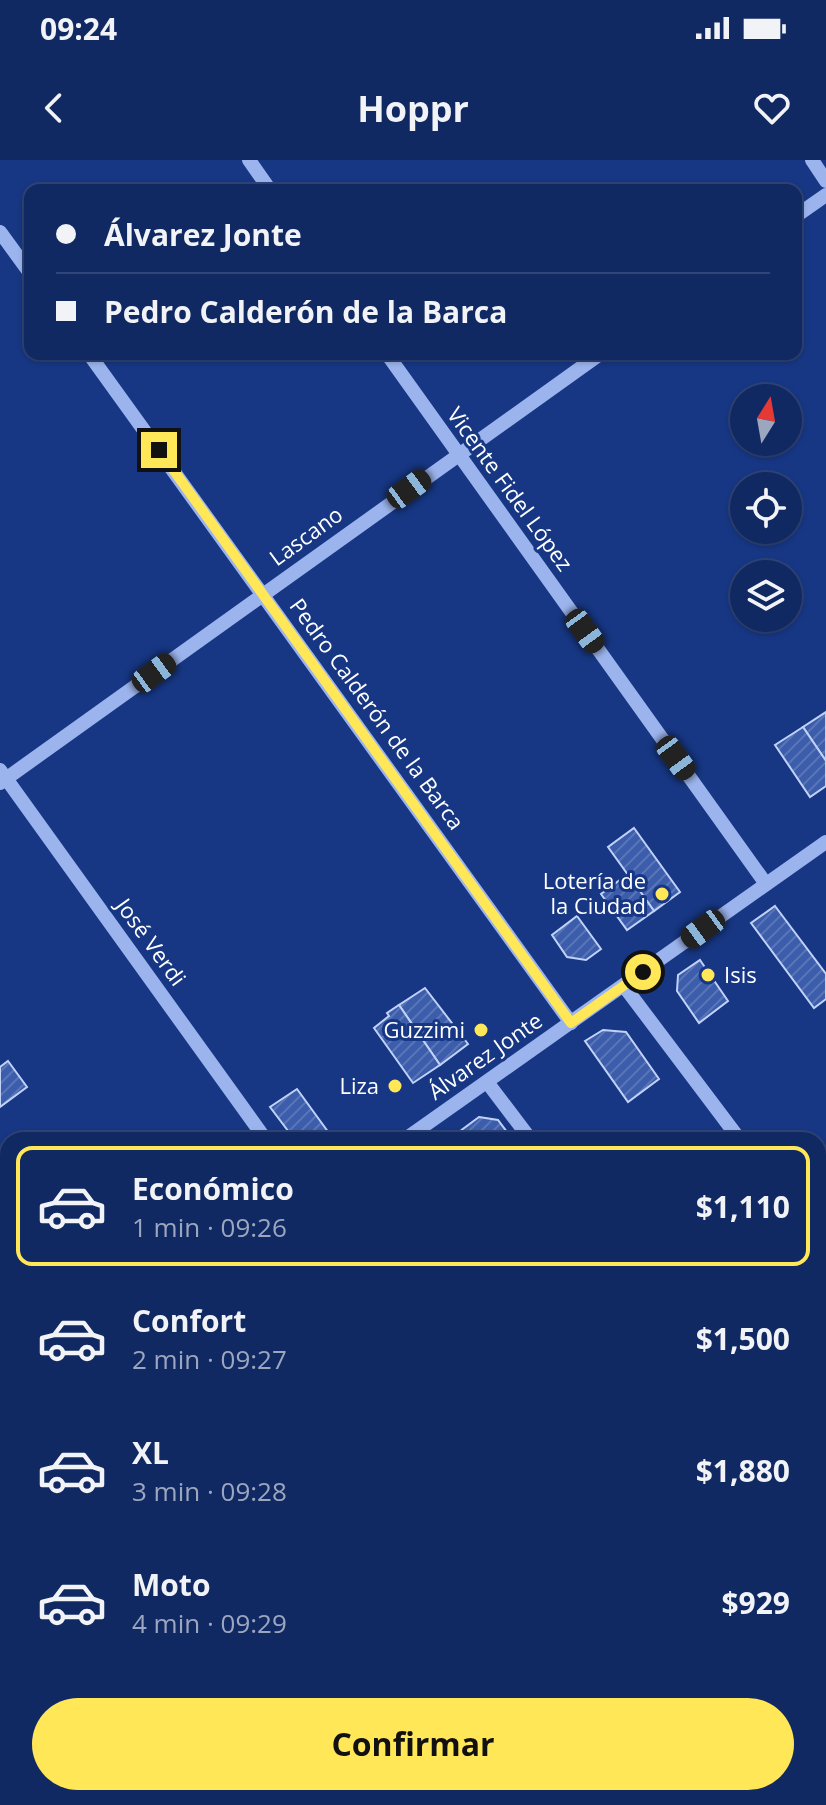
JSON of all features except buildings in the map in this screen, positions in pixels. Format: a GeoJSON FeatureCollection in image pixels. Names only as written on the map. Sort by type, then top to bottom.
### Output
{"type":"FeatureCollection","features":[{"type":"Feature","properties":{"kind":"street"},"geometry":{"type":"LineString","coordinates":[[249,160],[266,184]]}},
{"type":"Feature","properties":{"kind":"street"},"geometry":{"type":"LineString","coordinates":[[812,160],[826,181]]}},
{"type":"Feature","properties":{"kind":"street"},"geometry":{"type":"LineString","coordinates":[[802,212],[826,195]]}},
{"type":"Feature","properties":{"kind":"street"},"geometry":{"type":"LineString","coordinates":[[0,232],[24,265]]}},
{"type":"Feature","properties":{"kind":"street","name":"Pedro Calderón de la Barca"},"geometry":{"type":"LineString","coordinates":[[93,360],[571,1023]]}},
{"type":"Feature","properties":{"kind":"street","name":"Vicente Fidel López"},"geometry":{"type":"LineString","coordinates":[[391,360],[766,884]]}},
{"type":"Feature","properties":{"kind":"street","name":"Lascano"},"geometry":{"type":"LineString","coordinates":[[2,777],[591,360]]}},
{"type":"Feature","properties":{"kind":"street","name":"José Verdi"},"geometry":{"type":"LineString","coordinates":[[2,777],[260,1132]]}},
{"type":"Feature","properties":{"kind":"street","name":"Álvarez Jonte"},"geometry":{"type":"LineString","coordinates":[[415,1132],[826,842]]}},
{"type":"Feature","properties":{"kind":"street"},"geometry":{"type":"LineString","coordinates":[[624,986],[734,1132]]}},
{"type":"Feature","properties":{"kind":"street"},"geometry":{"type":"LineString","coordinates":[[487,1082],[525,1132]]}},
{"type":"Feature","properties":{"kind":"place","name":"Lotería de la Ciudad"},"geometry":{"type":"Point","coordinates":[662,894]}},
{"type":"Feature","properties":{"kind":"place","name":"Isis"},"geometry":{"type":"Point","coordinates":[708,975]}},
{"type":"Feature","properties":{"kind":"place","name":"Guzzimi"},"geometry":{"type":"Point","coordinates":[481,1030]}},
{"type":"Feature","properties":{"kind":"place","name":"Liza"},"geometry":{"type":"Point","coordinates":[395,1086]}},
{"type":"Feature","properties":{"kind":"route"},"geometry":{"type":"LineString","coordinates":[[159,450],[571,1023],[643,972]]}}]}
